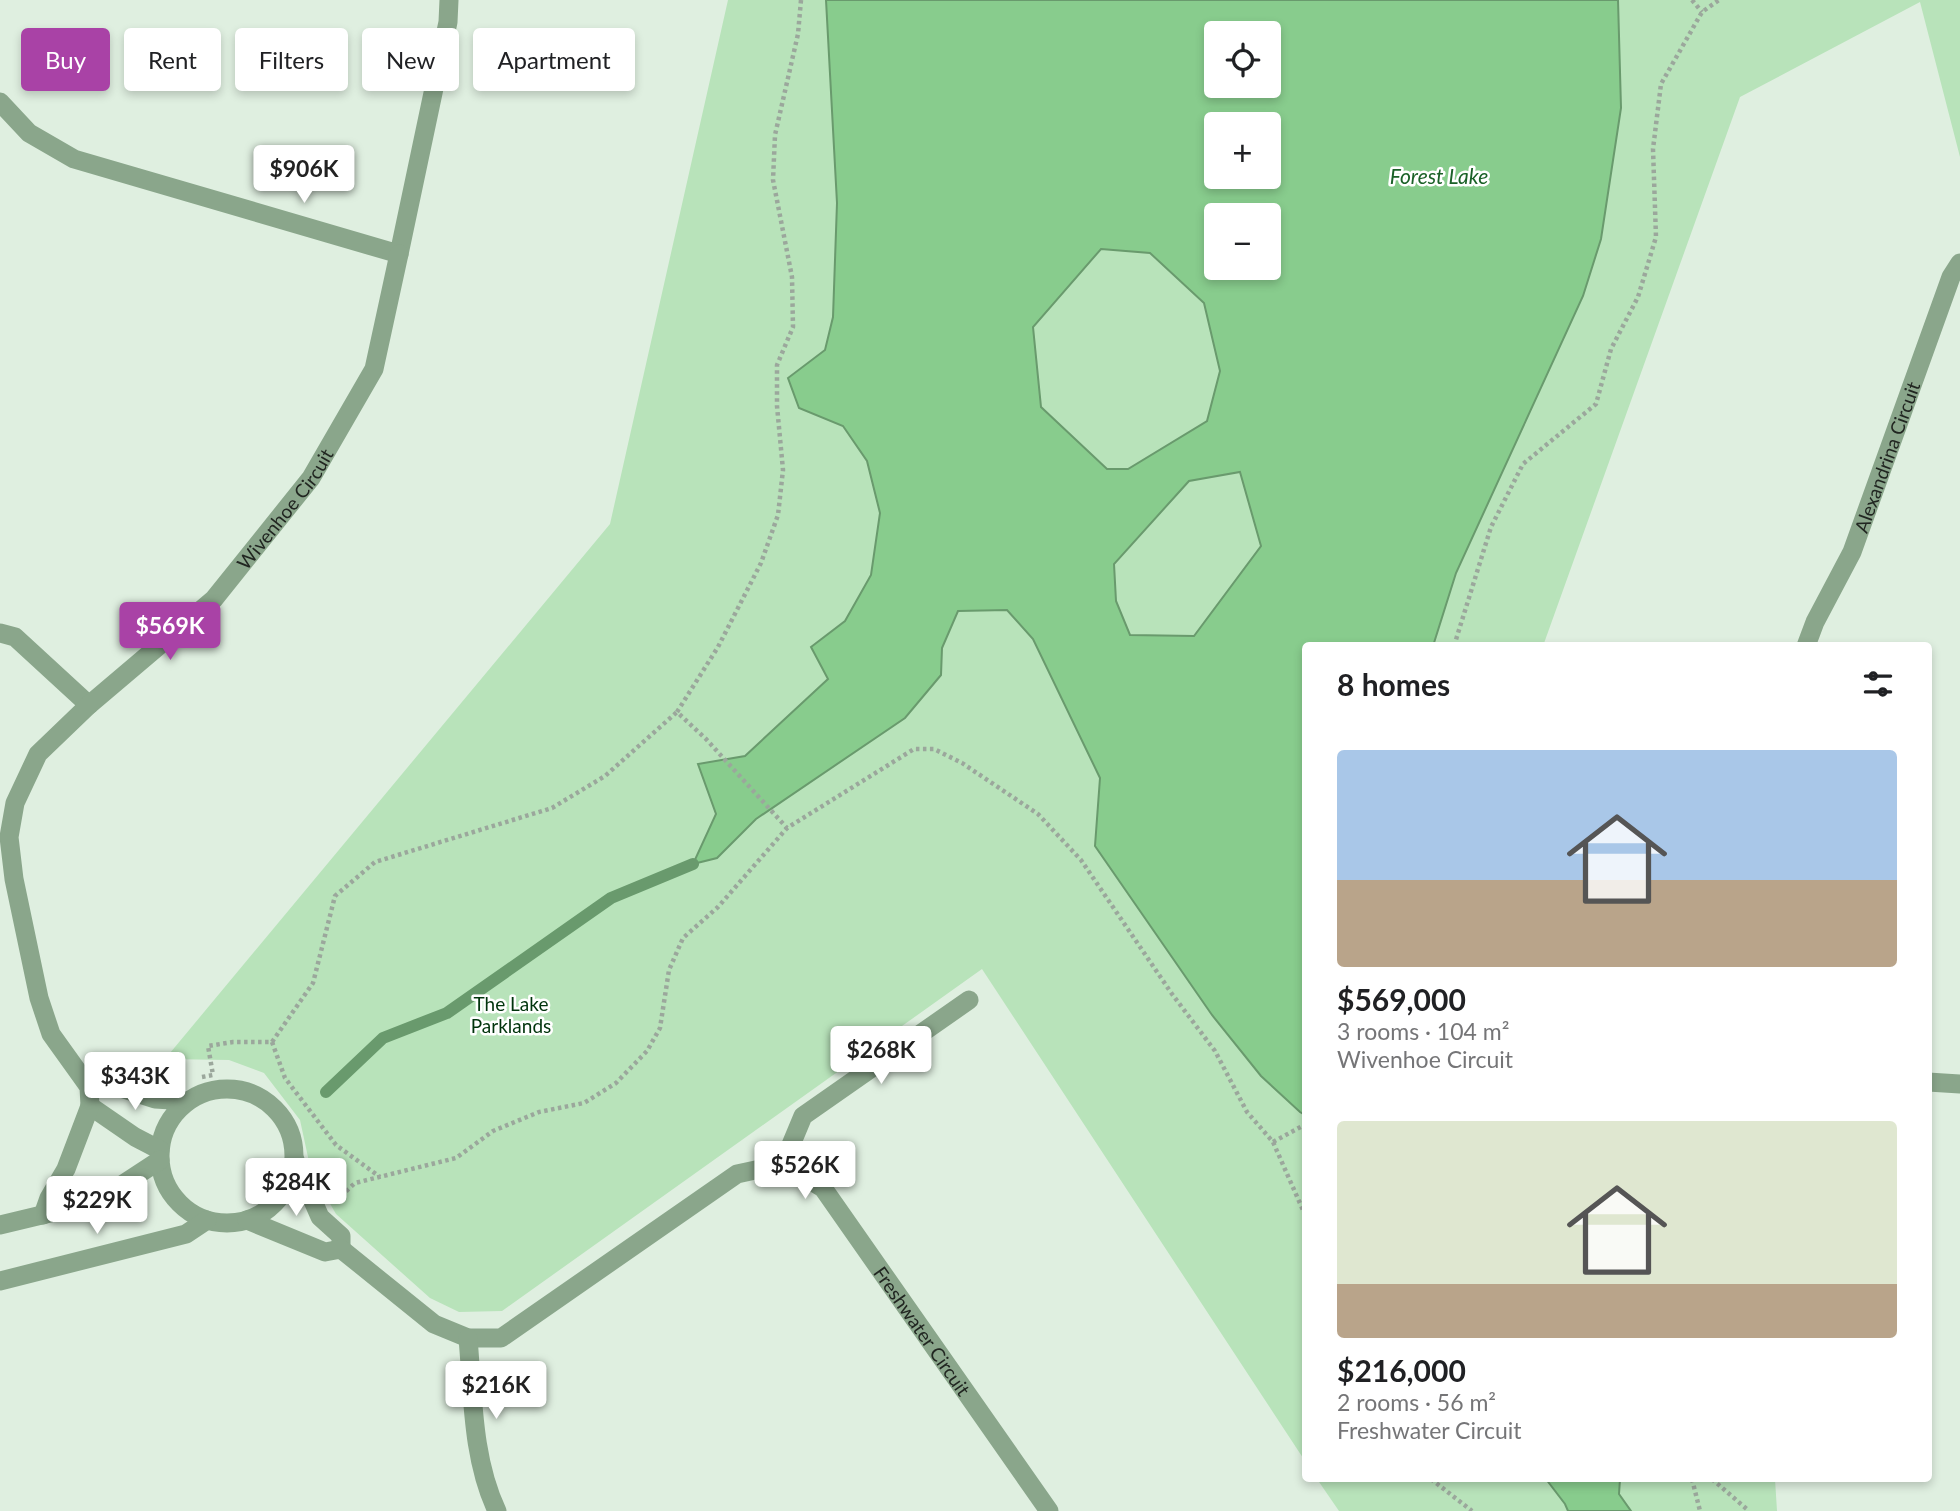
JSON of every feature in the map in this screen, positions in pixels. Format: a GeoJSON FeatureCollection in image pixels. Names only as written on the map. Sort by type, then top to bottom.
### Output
{"type":"FeatureCollection","features":[{"type":"Feature","properties":{"kind":"street","name":"Wivenhoe Circuit"},"geometry":{"type":"LineString","coordinates":[[160,1155],[135,1137],[89,1096],[51,1034],[39,998],[14,879],[9,837],[15,803],[38,754],[89,705],[214,598],[311,478],[374,369],[448,22],[449,0]]}},
{"type":"Feature","properties":{"kind":"street"},"geometry":{"type":"LineString","coordinates":[[0,102],[29,133],[74,159],[399,254]]}},
{"type":"Feature","properties":{"kind":"street","name":"Alexandrina Circuit"},"geometry":{"type":"LineString","coordinates":[[1808,642],[1815,622],[1852,552],[1951,277],[1960,263]]}},
{"type":"Feature","properties":{"kind":"street"},"geometry":{"type":"LineString","coordinates":[[0,633],[15,637],[89,705]]}},
{"type":"Feature","properties":{"kind":"street"},"geometry":{"type":"LineString","coordinates":[[247,1220],[325,1252],[341,1249],[434,1324],[468,1339],[501,1338],[737,1174],[783,1164],[803,1116],[969,1000]]}},
{"type":"Feature","properties":{"kind":"street"},"geometry":{"type":"LineString","coordinates":[[43,1215],[49,1198],[66,1169],[89,1096],[102,1082],[155,1100],[188,1101]]}},
{"type":"Feature","properties":{"kind":"street"},"geometry":{"type":"LineString","coordinates":[[1932,1082],[1960,1084]]}},
{"type":"Feature","properties":{"kind":"street"},"geometry":{"type":"LineString","coordinates":[[295,1160],[290,1180],[280,1198],[266,1211],[247,1220],[227,1223],[207,1220],[189,1211],[175,1197],[164,1180],[160,1155],[169,1123],[188,1101],[205,1092],[223,1088],[242,1090],[260,1097],[275,1108],[286,1123],[293,1141],[295,1160],[320,1217],[341,1236],[341,1249]]}},
{"type":"Feature","properties":{"kind":"street"},"geometry":{"type":"LineString","coordinates":[[0,1226],[96,1202],[160,1155]]}},
{"type":"Feature","properties":{"kind":"street","name":"Freshwater Circuit"},"geometry":{"type":"LineString","coordinates":[[783,1164],[823,1188],[1049,1511]]}},
{"type":"Feature","properties":{"kind":"street"},"geometry":{"type":"LineString","coordinates":[[0,1281],[187,1234],[207,1220]]}},
{"type":"Feature","properties":{"kind":"street"},"geometry":{"type":"LineString","coordinates":[[468,1339],[477,1443],[491,1499],[497,1511]]}},
{"type":"Feature","properties":{"kind":"path"},"geometry":{"type":"LineString","coordinates":[[272,1042],[313,983],[335,897],[375,862],[552,808],[606,776],[677,712],[718,647],[761,563],[778,515],[783,470],[777,407],[777,365],[793,327],[792,277],[773,180],[775,135],[798,34],[800,0]]}},
{"type":"Feature","properties":{"kind":"path"},"geometry":{"type":"LineString","coordinates":[[1692,0],[1702,12]]}},
{"type":"Feature","properties":{"kind":"path"},"geometry":{"type":"LineString","coordinates":[[1455,642],[1491,527],[1523,464],[1596,404],[1611,349],[1638,297],[1656,237],[1653,149],[1661,84],[1702,12],[1719,0]]}},
{"type":"Feature","properties":{"kind":"path"},"geometry":{"type":"LineString","coordinates":[[677,712],[706,739],[787,828]]}},
{"type":"Feature","properties":{"kind":"path"},"geometry":{"type":"LineString","coordinates":[[320,1217],[355,1182],[457,1158],[493,1131],[539,1112],[584,1103],[616,1083],[647,1051],[660,1028],[669,970],[683,938],[718,907],[787,828],[914,749],[933,749],[962,763],[1038,814],[1081,860],[1172,994],[1215,1051],[1247,1112],[1273,1142],[1302,1208]]}},
{"type":"Feature","properties":{"kind":"path"},"geometry":{"type":"LineString","coordinates":[[201,1077],[213,1075],[208,1046],[233,1042],[272,1042]]}},
{"type":"Feature","properties":{"kind":"path"},"geometry":{"type":"LineString","coordinates":[[272,1042],[285,1078],[336,1145],[380,1177]]}},
{"type":"Feature","properties":{"kind":"path"},"geometry":{"type":"LineString","coordinates":[[1273,1142],[1302,1126]]}},
{"type":"Feature","properties":{"kind":"path"},"geometry":{"type":"LineString","coordinates":[[1435,1482],[1472,1511]]}},
{"type":"Feature","properties":{"kind":"path"},"geometry":{"type":"LineString","coordinates":[[1693,1482],[1700,1511]]}},
{"type":"Feature","properties":{"kind":"path"},"geometry":{"type":"LineString","coordinates":[[1715,1482],[1749,1511]]}},
{"type":"Feature","properties":{"kind":"green space","name":"The Lake Parklands"},"geometry":{"type":"Polygon","coordinates":[[[728,0],[826,0],[837,203],[833,317],[825,350],[799,408],[843,426],[867,461],[880,513],[871,575],[845,621],[811,647],[828,679],[745,756],[693,863],[717,858],[756,819],[941,675],[942,648],[958,611],[1007,610],[1033,639],[1100,778],[1095,846],[1212,1015],[1261,1076],[1302,1113],[1302,1456],[982,969],[502,1311],[459,1312],[430,1298],[336,1214],[311,1171],[300,1120],[264,1073],[229,1060],[165,1059],[610,524],[728,0]]]}},
{"type":"Feature","properties":{"kind":"green space"},"geometry":{"type":"Polygon","coordinates":[[[1618,0],[1960,0],[1960,157],[1920,2],[1740,97],[1544,642],[1434,642],[1456,573],[1583,296],[1601,239],[1621,108],[1618,0]]]}},
{"type":"Feature","properties":{"kind":"green space"},"geometry":{"type":"Polygon","coordinates":[[[1101,249],[1150,252],[1204,303],[1220,371],[1207,421],[1128,469],[1107,469],[1041,407],[1033,327],[1101,249]]]}},
{"type":"Feature","properties":{"kind":"green space"},"geometry":{"type":"Polygon","coordinates":[[[1241,472],[1261,546],[1194,637],[1130,635],[1116,601],[1114,564],[1189,481],[1241,472]]]}},
{"type":"Feature","properties":{"kind":"green space"},"geometry":{"type":"Polygon","coordinates":[[[1319,1482],[1775,1482],[1777,1511],[1339,1511],[1319,1482]]]}},
{"type":"Feature","properties":{"kind":"water","name":"Forest Lake"},"geometry":{"type":"Polygon","coordinates":[[[826,0],[1618,0],[1621,108],[1601,239],[1583,296],[1456,573],[1434,642],[1302,642],[1302,1113],[1261,1076],[1212,1015],[1095,846],[1100,778],[1033,639],[1007,610],[958,611],[942,648],[941,675],[905,718],[756,819],[717,858],[693,864],[716,814],[698,764],[745,756],[828,679],[811,647],[845,621],[871,575],[880,513],[867,461],[843,426],[799,408],[788,378],[825,350],[833,317],[837,203],[826,0]],[[1101,249],[1033,327],[1041,407],[1107,469],[1128,469],[1207,421],[1220,371],[1204,303],[1150,253],[1101,249]],[[1240,472],[1189,481],[1114,564],[1116,601],[1130,635],[1194,636],[1261,546],[1240,472]]]}},
{"type":"Feature","properties":{"kind":"water"},"geometry":{"type":"Polygon","coordinates":[[[1548,1482],[1620,1482],[1619,1494],[1631,1511],[1568,1511],[1548,1482]]]}},
{"type":"Feature","properties":{"kind":"waterway"},"geometry":{"type":"LineString","coordinates":[[326,1092],[383,1038],[447,1013],[611,898],[693,864]]}}]}
